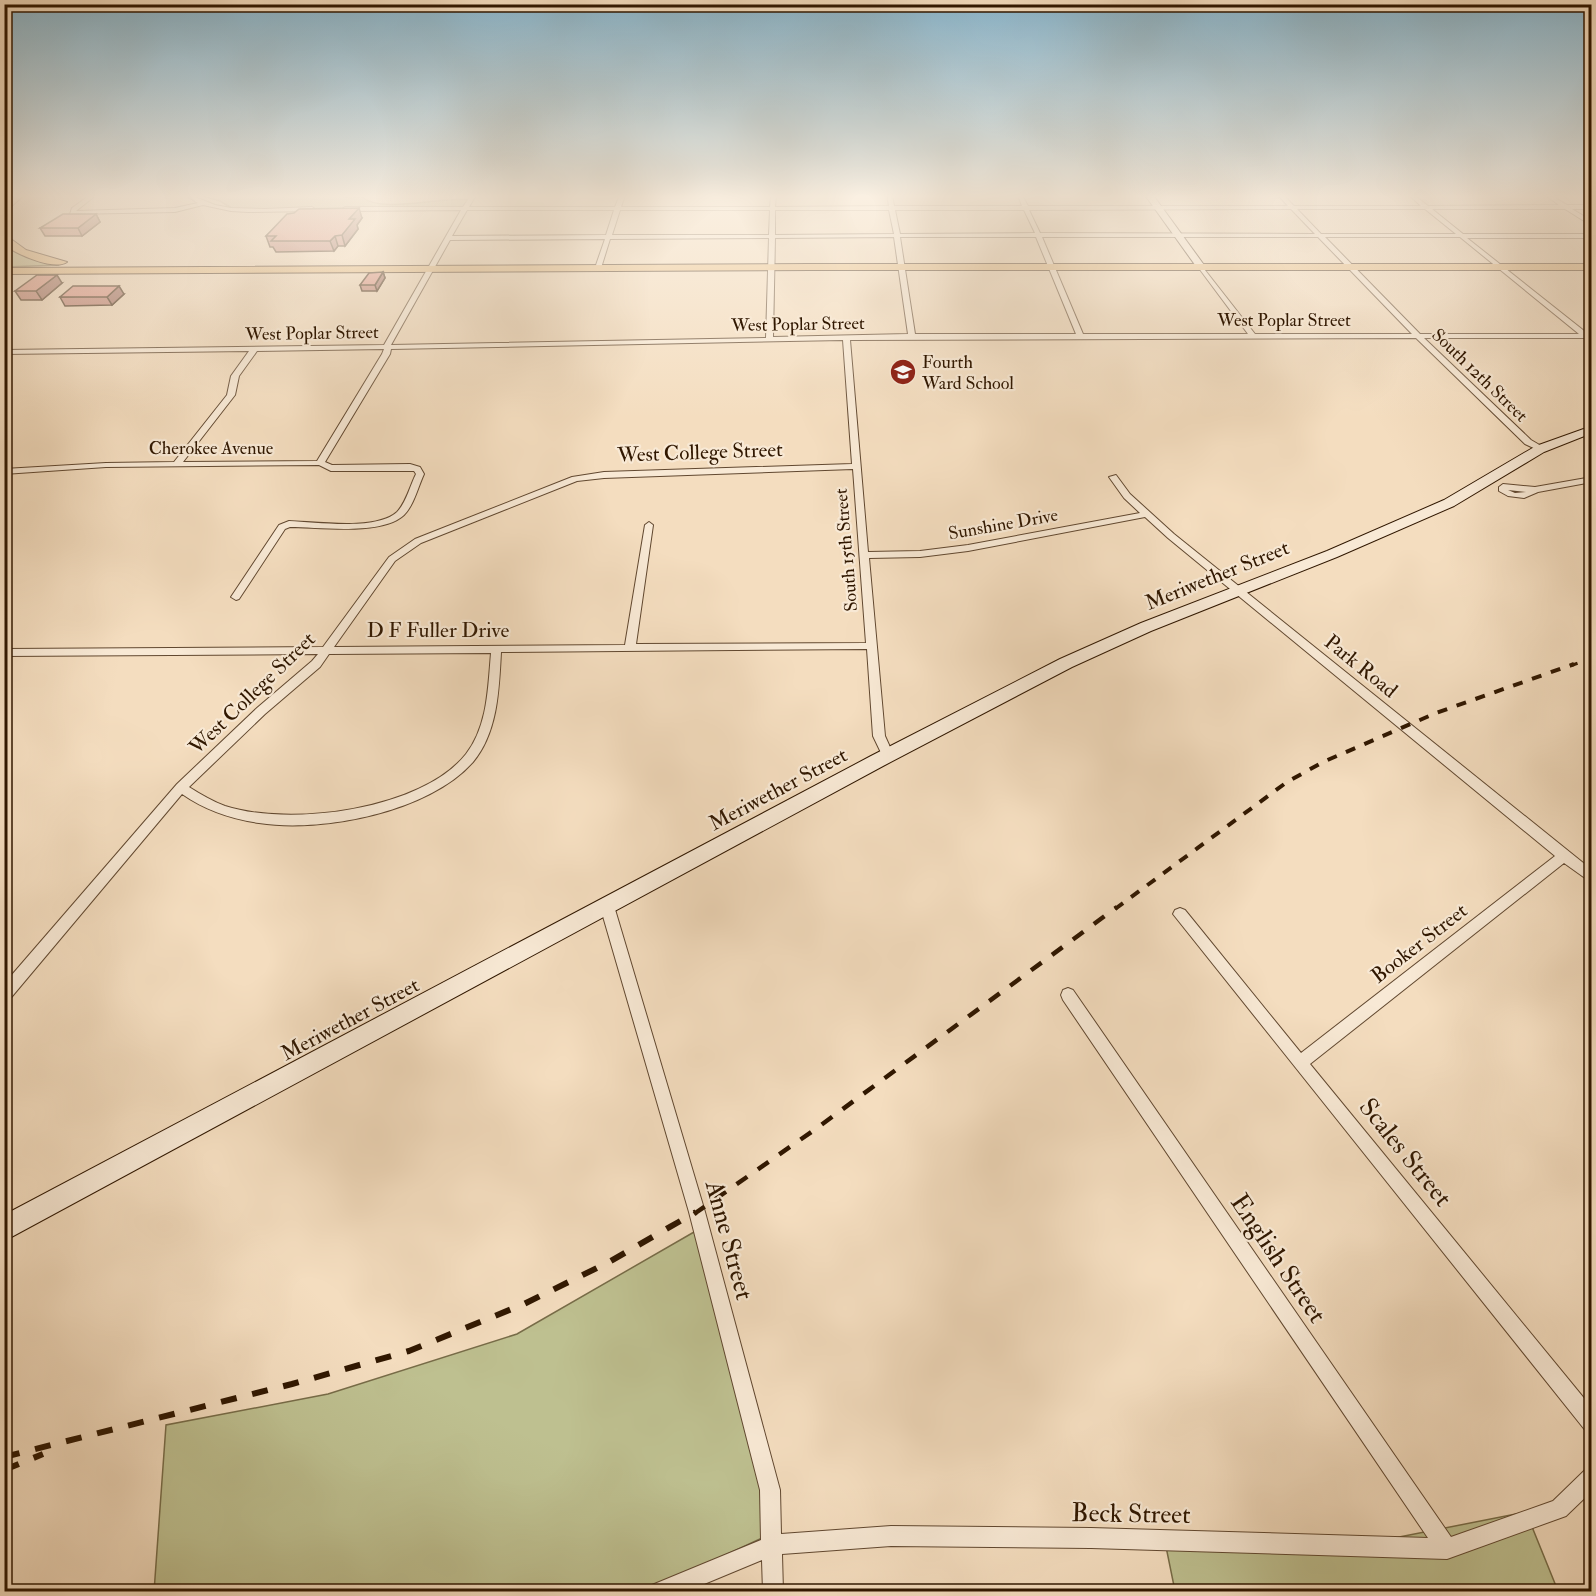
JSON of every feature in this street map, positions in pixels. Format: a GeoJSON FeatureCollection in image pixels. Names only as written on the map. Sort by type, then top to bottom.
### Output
{"type":"FeatureCollection","features":[{"type":"Feature","properties":{"kind":"main road"},"geometry":{"type":"LineString","coordinates":[[119,269],[130,271]]}},
{"type":"Feature","properties":{"kind":"main road"},"geometry":{"type":"LineString","coordinates":[[4,271],[359,269]]}},
{"type":"Feature","properties":{"kind":"street"},"geometry":{"type":"LineString","coordinates":[[320,463],[386,354],[389,340],[431,269]]}},
{"type":"Feature","properties":{"kind":"street"},"geometry":{"type":"LineString","coordinates":[[769,340],[773,269]]}},
{"type":"Feature","properties":{"kind":"street"},"geometry":{"type":"LineString","coordinates":[[901,269],[912,336]]}},
{"type":"Feature","properties":{"kind":"street"},"geometry":{"type":"LineString","coordinates":[[1054,269],[1080,335]]}},
{"type":"Feature","properties":{"kind":"street"},"geometry":{"type":"LineString","coordinates":[[1203,269],[1252,335]]}},
{"type":"Feature","properties":{"kind":"street","name":"South 12th Street"},"geometry":{"type":"LineString","coordinates":[[1354,269],[1417,335],[1528,442],[1540,449]]}},
{"type":"Feature","properties":{"kind":"street"},"geometry":{"type":"LineString","coordinates":[[1505,269],[1589,336]]}},
{"type":"Feature","properties":{"kind":"street","name":"West Poplar Street"},"geometry":{"type":"LineString","coordinates":[[4,352],[912,336],[1589,336]]}},
{"type":"Feature","properties":{"kind":"street","name":"South 15th Street"},"geometry":{"type":"LineString","coordinates":[[846,338],[879,736],[888,756]]}},
{"type":"Feature","properties":{"kind":"street"},"geometry":{"type":"LineString","coordinates":[[177,464],[231,395],[235,376],[255,348]]}},
{"type":"Feature","properties":{"kind":"street","name":"Meriwether Street"},"geometry":{"type":"LineString","coordinates":[[4,1229],[1066,663],[1146,627],[1332,554],[1449,503],[1540,449],[1592,429]]}},
{"type":"Feature","properties":{"kind":"street","name":"Cherokee Avenue"},"geometry":{"type":"LineString","coordinates":[[4,472],[106,465],[177,464],[320,463],[331,468],[410,467],[417,469],[420,474],[400,513],[388,521],[372,525],[289,524],[282,527],[236,597]]}},
{"type":"Feature","properties":{"kind":"street","name":"West College Street"},"geometry":{"type":"LineString","coordinates":[[4,995],[181,787],[261,711],[316,664],[392,559],[418,541],[575,479],[604,475],[856,466]]}},
{"type":"Feature","properties":{"kind":"street","name":"Park Road"},"geometry":{"type":"LineString","coordinates":[[1113,477],[1127,496],[1188,551],[1592,878]]}},
{"type":"Feature","properties":{"kind":"street"},"geometry":{"type":"LineString","coordinates":[[1535,490],[1592,479]]}},
{"type":"Feature","properties":{"kind":"street","name":"Sunshine Drive"},"geometry":{"type":"LineString","coordinates":[[864,555],[920,554],[978,546],[1147,514]]}},
{"type":"Feature","properties":{"kind":"street"},"geometry":{"type":"LineString","coordinates":[[630,648],[649,525]]}},
{"type":"Feature","properties":{"kind":"street","name":"D F Fuller Drive"},"geometry":{"type":"LineString","coordinates":[[4,653],[871,646]]}},
{"type":"Feature","properties":{"kind":"street"},"geometry":{"type":"LineString","coordinates":[[181,787],[199,801],[236,814],[283,819],[334,816],[390,806],[435,786],[468,759],[485,731],[492,697],[496,650]]}},
{"type":"Feature","properties":{"kind":"street","name":"Booker Street"},"geometry":{"type":"LineString","coordinates":[[1301,1062],[1564,856]]}},
{"type":"Feature","properties":{"kind":"street","name":"Anne Street"},"geometry":{"type":"LineString","coordinates":[[607,906],[697,1212],[770,1490],[773,1592]]}},
{"type":"Feature","properties":{"kind":"street","name":"Scales Street"},"geometry":{"type":"LineString","coordinates":[[1180,914],[1592,1423]]}},
{"type":"Feature","properties":{"kind":"street","name":"English Street"},"geometry":{"type":"LineString","coordinates":[[1068,995],[1447,1549]]}},
{"type":"Feature","properties":{"kind":"street","name":"Beck Street"},"geometry":{"type":"LineString","coordinates":[[659,1592],[773,1545],[891,1536],[1091,1538],[1447,1549],[1558,1509],[1592,1477]]}},
{"type":"Feature","properties":{"kind":"green space"},"geometry":{"type":"Polygon","coordinates":[[[701,1228],[773,1533],[648,1591],[154,1592],[166,1425],[328,1394],[517,1334],[701,1228]]]}},
{"type":"Feature","properties":{"kind":"green space"},"geometry":{"type":"Polygon","coordinates":[[[1526,1512],[1558,1591],[1175,1591],[1163,1532],[1384,1540],[1526,1512]]]}},
{"type":"Feature","properties":{"kind":"building"},"geometry":{"type":"Polygon","coordinates":[[[383,272],[375,285],[360,285],[369,273],[383,272]]]}},
{"type":"Feature","properties":{"kind":"building"},"geometry":{"type":"Polygon","coordinates":[[[37,275],[57,275],[36,291],[15,291],[37,275]]]}},
{"type":"Feature","properties":{"kind":"building"},"geometry":{"type":"Polygon","coordinates":[[[73,286],[119,286],[107,297],[60,297],[73,286]]]}},
{"type":"Feature","properties":{"kind":"railway"},"geometry":{"type":"LineString","coordinates":[[1570,666],[1592,658]]}},
{"type":"Feature","properties":{"kind":"railway"},"geometry":{"type":"LineString","coordinates":[[1115,909],[1287,782],[1323,762],[1436,713],[1574,664]]}},
{"type":"Feature","properties":{"kind":"railway"},"geometry":{"type":"LineString","coordinates":[[694,1214],[817,1128],[1117,907]]}},
{"type":"Feature","properties":{"kind":"railway"},"geometry":{"type":"LineString","coordinates":[[4,1457],[292,1384],[409,1351],[524,1304],[609,1262],[696,1212]]}},
{"type":"Feature","properties":{"kind":"railway"},"geometry":{"type":"LineString","coordinates":[[4,1470],[43,1454]]}},
{"type":"Feature","properties":{"kind":"place","name":"Fourth Ward School"},"geometry":{"type":"Point","coordinates":[903,372]}}]}
